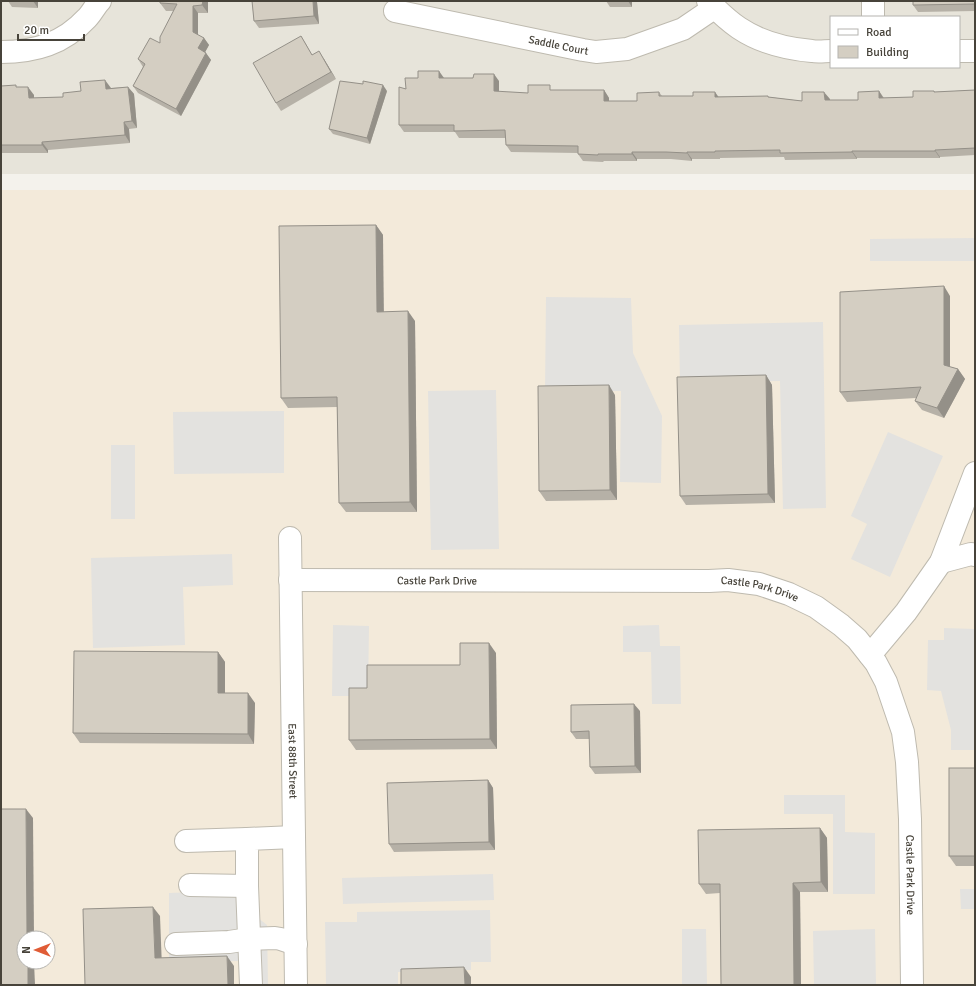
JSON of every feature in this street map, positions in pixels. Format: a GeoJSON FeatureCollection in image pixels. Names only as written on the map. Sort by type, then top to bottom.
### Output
{"type":"FeatureCollection","features":[{"type":"Feature","properties":{"kind":"street"},"geometry":{"type":"LineString","coordinates":[[1,52],[17,52],[44,46],[58,41],[68,35],[83,22],[100,1]]}},
{"type":"Feature","properties":{"kind":"street"},"geometry":{"type":"LineString","coordinates":[[873,1],[873,16]]}},
{"type":"Feature","properties":{"kind":"street"},"geometry":{"type":"LineString","coordinates":[[711,4],[723,16],[739,28],[767,42],[811,51],[830,51]]}},
{"type":"Feature","properties":{"kind":"street","name":"Saddle Court"},"geometry":{"type":"LineString","coordinates":[[394,11],[596,52],[627,49],[683,29],[711,4]]}},
{"type":"Feature","properties":{"kind":"street"},"geometry":{"type":"LineString","coordinates":[[960,51],[975,51]]}},
{"type":"Feature","properties":{"kind":"street"},"geometry":{"type":"LineString","coordinates":[[870,654],[906,612],[941,562],[975,473]]}},
{"type":"Feature","properties":{"kind":"street","name":"East 88th Street"},"geometry":{"type":"LineString","coordinates":[[290,538],[296,985]]}},
{"type":"Feature","properties":{"kind":"street"},"geometry":{"type":"LineString","coordinates":[[941,562],[971,554],[975,555]]}},
{"type":"Feature","properties":{"kind":"street","name":"Castle Park Drive"},"geometry":{"type":"LineString","coordinates":[[290,580],[728,580],[759,584],[779,590],[816,607],[857,639],[870,654],[886,682],[903,732],[907,762],[910,819],[912,985]]}},
{"type":"Feature","properties":{"kind":"street"},"geometry":{"type":"LineString","coordinates":[[186,841],[294,837]]}},
{"type":"Feature","properties":{"kind":"street"},"geometry":{"type":"LineString","coordinates":[[248,839],[247,886],[251,985]]}},
{"type":"Feature","properties":{"kind":"street"},"geometry":{"type":"LineString","coordinates":[[190,886],[247,886]]}},
{"type":"Feature","properties":{"kind":"street"},"geometry":{"type":"LineString","coordinates":[[176,944],[229,942],[249,939],[275,938],[296,944]]}},
{"type":"Feature","properties":{"kind":"shaded area"},"geometry":{"type":"Polygon","coordinates":[[[1,1],[975,1],[975,174],[1,174],[1,1]]]}},
{"type":"Feature","properties":{"kind":"shaded area"},"geometry":{"type":"Polygon","coordinates":[[[1,190],[975,190],[975,985],[1,985],[1,190]]]}},
{"type":"Feature","properties":{"kind":"shaded area"},"geometry":{"type":"Polygon","coordinates":[[[975,238],[975,261],[870,261],[870,239],[975,238]]]}},
{"type":"Feature","properties":{"kind":"shaded area"},"geometry":{"type":"Polygon","coordinates":[[[546,297],[631,298],[633,353],[662,416],[661,483],[620,482],[621,391],[545,392],[546,297]]]}},
{"type":"Feature","properties":{"kind":"shaded area"},"geometry":{"type":"Polygon","coordinates":[[[823,322],[826,508],[783,509],[780,381],[680,383],[679,325],[823,322]]]}},
{"type":"Feature","properties":{"kind":"shaded area"},"geometry":{"type":"Polygon","coordinates":[[[496,390],[499,549],[431,550],[428,391],[496,390]]]}},
{"type":"Feature","properties":{"kind":"shaded area"},"geometry":{"type":"Polygon","coordinates":[[[284,411],[284,473],[174,474],[173,412],[284,411]]]}},
{"type":"Feature","properties":{"kind":"shaded area"},"geometry":{"type":"Polygon","coordinates":[[[888,432],[943,456],[890,577],[851,559],[867,524],[851,516],[888,432]]]}},
{"type":"Feature","properties":{"kind":"shaded area"},"geometry":{"type":"Polygon","coordinates":[[[111,445],[135,445],[135,519],[111,519],[111,445]]]}},
{"type":"Feature","properties":{"kind":"shaded area"},"geometry":{"type":"Polygon","coordinates":[[[232,554],[233,585],[183,587],[185,645],[93,648],[91,558],[232,554]]]}},
{"type":"Feature","properties":{"kind":"shaded area"},"geometry":{"type":"Polygon","coordinates":[[[333,625],[369,626],[368,696],[332,696],[333,625]]]}},
{"type":"Feature","properties":{"kind":"shaded area"},"geometry":{"type":"Polygon","coordinates":[[[659,625],[660,646],[680,646],[681,704],[652,704],[651,652],[623,652],[623,626],[659,625]]]}},
{"type":"Feature","properties":{"kind":"shaded area"},"geometry":{"type":"Polygon","coordinates":[[[944,628],[975,629],[975,750],[951,750],[951,730],[941,691],[927,690],[928,640],[944,640],[944,628]]]}},
{"type":"Feature","properties":{"kind":"shaded area"},"geometry":{"type":"Polygon","coordinates":[[[784,795],[845,795],[845,832],[875,833],[875,894],[833,894],[833,814],[784,814],[784,795]]]}},
{"type":"Feature","properties":{"kind":"shaded area"},"geometry":{"type":"Polygon","coordinates":[[[493,874],[494,900],[343,904],[342,878],[493,874]]]}},
{"type":"Feature","properties":{"kind":"shaded area"},"geometry":{"type":"Polygon","coordinates":[[[960,889],[975,889],[975,909],[961,909],[960,889]]]}},
{"type":"Feature","properties":{"kind":"shaded area"},"geometry":{"type":"Polygon","coordinates":[[[246,890],[248,910],[267,925],[268,985],[242,985],[242,961],[169,962],[169,893],[246,890]]]}},
{"type":"Feature","properties":{"kind":"shaded area"},"geometry":{"type":"Polygon","coordinates":[[[490,910],[491,962],[471,962],[471,970],[398,972],[398,985],[326,985],[325,922],[357,922],[357,912],[490,910]]]}},
{"type":"Feature","properties":{"kind":"shaded area"},"geometry":{"type":"Polygon","coordinates":[[[682,929],[706,929],[707,985],[682,985],[682,929]]]}},
{"type":"Feature","properties":{"kind":"shaded area"},"geometry":{"type":"Polygon","coordinates":[[[875,929],[876,985],[814,985],[813,931],[875,929]]]}},
{"type":"Feature","properties":{"kind":"building"},"geometry":{"type":"Polygon","coordinates":[[[160,1],[203,1],[202,5],[193,6],[193,32],[204,38],[198,48],[206,53],[176,109],[133,86],[145,64],[138,59],[150,38],[160,43],[160,37],[177,4],[160,3],[160,1]]]}},
{"type":"Feature","properties":{"kind":"building"},"geometry":{"type":"Polygon","coordinates":[[[252,1],[313,1],[314,16],[254,21],[252,1]]]}},
{"type":"Feature","properties":{"kind":"building"},"geometry":{"type":"Polygon","coordinates":[[[913,1],[975,1],[975,4],[913,5],[913,1]]]}},
{"type":"Feature","properties":{"kind":"building"},"geometry":{"type":"Polygon","coordinates":[[[301,36],[312,55],[319,51],[331,72],[276,103],[253,63],[301,36]]]}},
{"type":"Feature","properties":{"kind":"building"},"geometry":{"type":"Polygon","coordinates":[[[418,71],[439,71],[439,78],[473,78],[474,74],[494,74],[494,91],[528,93],[528,85],[550,85],[550,90],[604,90],[604,101],[637,101],[637,93],[659,92],[659,96],[693,96],[693,92],[715,92],[715,97],[768,96],[802,101],[802,92],[824,92],[825,100],[858,100],[858,92],[879,91],[879,98],[913,97],[913,91],[934,92],[975,90],[975,148],[935,151],[780,153],[780,150],[687,153],[632,152],[632,154],[598,155],[578,154],[578,146],[506,145],[505,130],[454,131],[454,125],[399,125],[399,87],[406,89],[405,78],[418,78],[418,71]]]}},
{"type":"Feature","properties":{"kind":"building"},"geometry":{"type":"Polygon","coordinates":[[[105,80],[106,89],[128,87],[132,121],[124,122],[125,135],[42,142],[42,145],[1,145],[1,86],[16,85],[16,87],[28,87],[29,98],[63,97],[63,93],[81,91],[80,82],[105,80]]]}},
{"type":"Feature","properties":{"kind":"building"},"geometry":{"type":"Polygon","coordinates":[[[340,81],[363,84],[363,81],[383,85],[367,138],[329,129],[340,81]]]}},
{"type":"Feature","properties":{"kind":"building"},"geometry":{"type":"Polygon","coordinates":[[[376,225],[377,312],[408,311],[410,502],[339,503],[337,397],[281,398],[279,226],[376,225]]]}},
{"type":"Feature","properties":{"kind":"building"},"geometry":{"type":"Polygon","coordinates":[[[944,286],[944,365],[958,369],[937,408],[915,401],[921,387],[840,392],[840,292],[944,286]]]}},
{"type":"Feature","properties":{"kind":"building"},"geometry":{"type":"Polygon","coordinates":[[[766,375],[768,494],[680,496],[677,377],[766,375]]]}},
{"type":"Feature","properties":{"kind":"building"},"geometry":{"type":"Polygon","coordinates":[[[609,385],[610,490],[539,491],[538,386],[609,385]]]}},
{"type":"Feature","properties":{"kind":"building"},"geometry":{"type":"Polygon","coordinates":[[[460,643],[489,643],[490,739],[349,740],[349,688],[367,688],[367,665],[460,665],[460,643]]]}},
{"type":"Feature","properties":{"kind":"building"},"geometry":{"type":"Polygon","coordinates":[[[74,651],[218,652],[218,693],[248,693],[248,734],[73,733],[74,651]]]}},
{"type":"Feature","properties":{"kind":"building"},"geometry":{"type":"Polygon","coordinates":[[[634,704],[635,766],[590,767],[589,731],[571,732],[571,705],[634,704]]]}},
{"type":"Feature","properties":{"kind":"building"},"geometry":{"type":"Polygon","coordinates":[[[949,768],[975,768],[975,856],[949,856],[949,768]]]}},
{"type":"Feature","properties":{"kind":"building"},"geometry":{"type":"Polygon","coordinates":[[[488,780],[489,842],[389,844],[387,783],[488,780]]]}},
{"type":"Feature","properties":{"kind":"building"},"geometry":{"type":"Polygon","coordinates":[[[1,809],[26,809],[27,930],[16,930],[16,970],[28,970],[28,985],[1,985],[1,809]]]}},
{"type":"Feature","properties":{"kind":"building"},"geometry":{"type":"Polygon","coordinates":[[[820,828],[821,882],[793,883],[794,985],[721,985],[720,884],[699,884],[698,830],[820,828]]]}},
{"type":"Feature","properties":{"kind":"building"},"geometry":{"type":"Polygon","coordinates":[[[153,907],[155,958],[227,956],[228,985],[85,985],[83,909],[153,907]]]}},
{"type":"Feature","properties":{"kind":"building"},"geometry":{"type":"Polygon","coordinates":[[[464,967],[465,985],[401,985],[401,969],[464,967]]]}}]}
